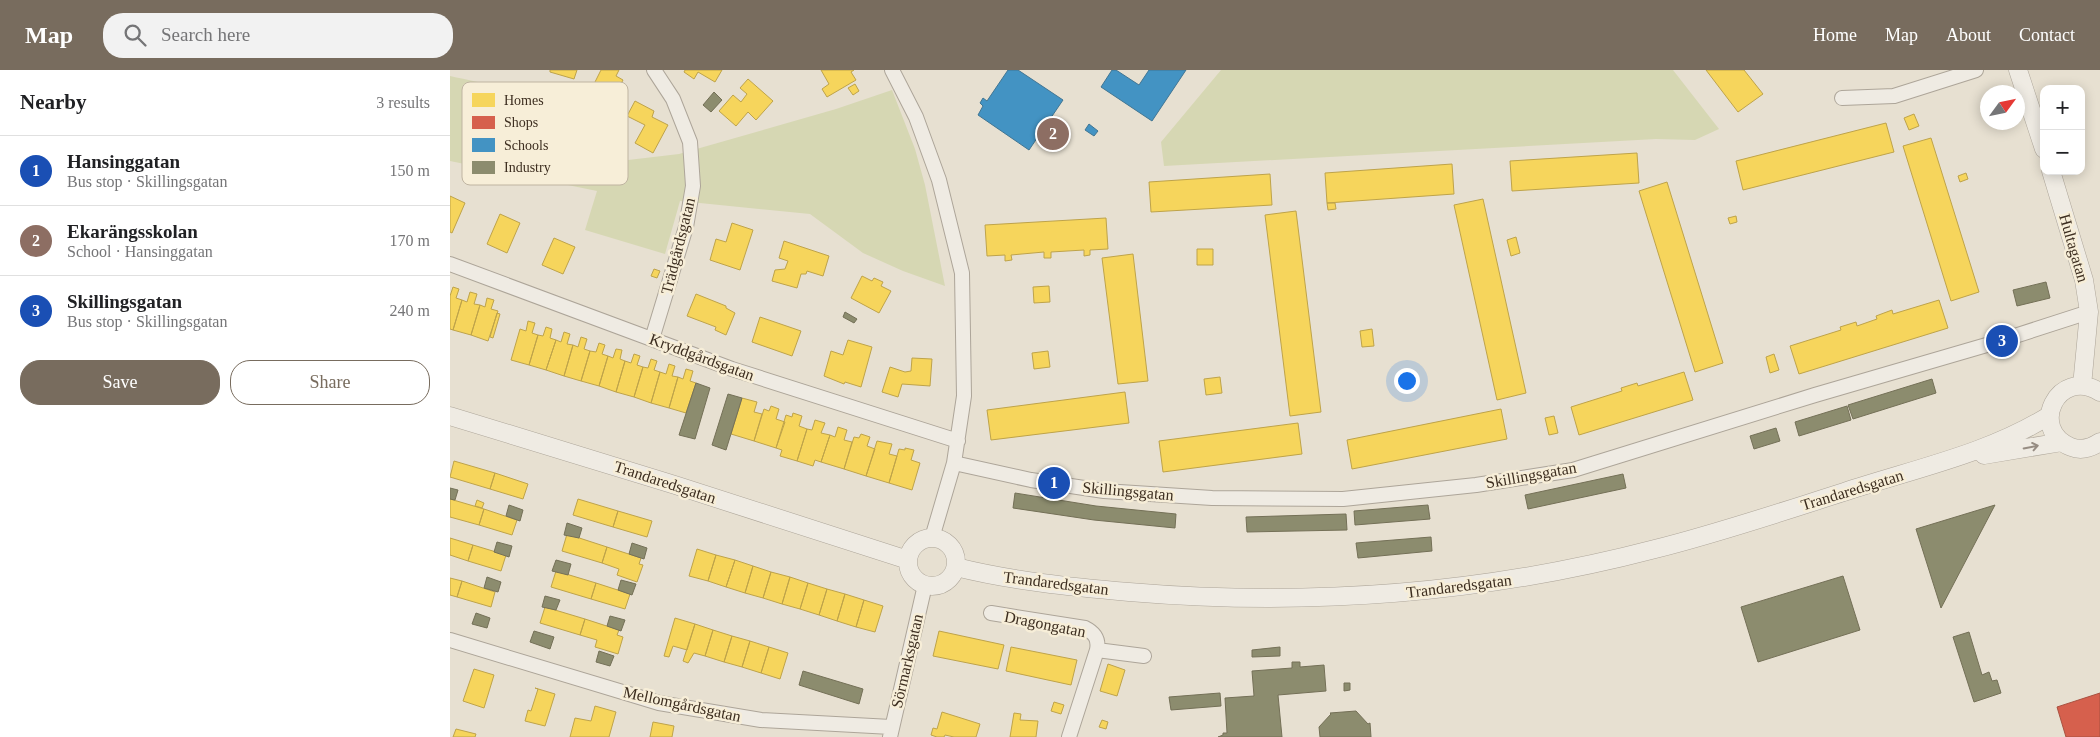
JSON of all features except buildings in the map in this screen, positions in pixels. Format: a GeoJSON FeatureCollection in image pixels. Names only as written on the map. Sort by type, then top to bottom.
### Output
{"type":"FeatureCollection","features":[{"type":"Feature","properties":{"kind":"street","name":"Trädgårdsgatan"},"geometry":{"type":"LineString","coordinates":[[652,339],[686,227],[693,186],[690,142],[673,99],[654,70]]}},
{"type":"Feature","properties":{"kind":"street"},"geometry":{"type":"LineString","coordinates":[[892,70],[916,117],[939,180],[962,273],[964,396],[954,463],[932,538]]}},
{"type":"Feature","properties":{"kind":"street"},"geometry":{"type":"LineString","coordinates":[[1842,98],[1894,96],[1976,70]]}},
{"type":"Feature","properties":{"kind":"street"},"geometry":{"type":"LineString","coordinates":[[2018,70],[2040,137]]}},
{"type":"Feature","properties":{"kind":"street","name":"Hultagatan"},"geometry":{"type":"LineString","coordinates":[[2052,175],[2084,280],[2089,312],[2082,386]]}},
{"type":"Feature","properties":{"kind":"street","name":"Kryddgårdsgatan"},"geometry":{"type":"LineString","coordinates":[[450,264],[732,369],[958,441]]}},
{"type":"Feature","properties":{"kind":"street","name":"Skillingsgatan"},"geometry":{"type":"LineString","coordinates":[[954,463],[1030,480],[1104,491],[1212,498],[1343,499],[1476,485],[1573,470],[1815,395],[1990,344],[2089,312]]}},
{"type":"Feature","properties":{"kind":"street"},"geometry":{"type":"LineString","coordinates":[[2062,442],[2053,430],[2050,416],[2052,406],[2060,394],[2072,387],[2082,386],[2092,387],[2100,392]]}},
{"type":"Feature","properties":{"kind":"street","name":"Trandaredsgatan"},"geometry":{"type":"LineString","coordinates":[[450,416],[675,485],[908,560]]}},
{"type":"Feature","properties":{"kind":"street","name":"Trandaredsgatan"},"geometry":{"type":"LineString","coordinates":[[956,567],[1011,578],[1080,587],[1209,598],[1310,598],[1402,593],[1478,585],[1581,567],[1656,549],[1949,460],[2020,433],[2050,416]]}},
{"type":"Feature","properties":{"kind":"street","name":"Trandaredsgatan"},"geometry":{"type":"LineString","coordinates":[[1949,460],[2062,442],[2070,446],[2089,448],[2100,442]]}},
{"type":"Feature","properties":{"kind":"street"},"geometry":{"type":"LineString","coordinates":[[932,538],[939,539],[951,547],[955,553],[956,567],[953,574],[944,583],[931,586],[925,585],[912,576],[908,560],[915,544],[923,539],[932,538]]}},
{"type":"Feature","properties":{"kind":"street","name":"Sörmarksgatan"},"geometry":{"type":"LineString","coordinates":[[890,732],[925,585]]}},
{"type":"Feature","properties":{"kind":"street","name":"Dragongatan"},"geometry":{"type":"LineString","coordinates":[[990,613],[1085,628],[1096,637],[1098,643],[1097,650],[1144,656]]}},
{"type":"Feature","properties":{"kind":"street","name":"Mellomgårdsgatan"},"geometry":{"type":"LineString","coordinates":[[450,640],[659,702],[761,720],[890,732]]}},
{"type":"Feature","properties":{"kind":"street"},"geometry":{"type":"LineString","coordinates":[[1069,737],[1097,650]]}},
{"type":"Feature","properties":{"kind":"green space"},"geometry":{"type":"Polygon","coordinates":[[[1221,70],[1673,70],[1719,129],[1695,140],[1656,139],[1164,166],[1161,142],[1221,70]]]}},
{"type":"Feature","properties":{"kind":"green space"},"geometry":{"type":"Polygon","coordinates":[[[450,76],[478,82],[462,82],[462,163],[450,161],[450,76]]]}},
{"type":"Feature","properties":{"kind":"green space"},"geometry":{"type":"Polygon","coordinates":[[[892,90],[915,149],[925,185],[945,286],[903,271],[863,253],[810,214],[680,201],[665,254],[585,230],[597,191],[568,185],[628,185],[628,160],[679,154],[836,109],[892,90]]]}},
{"type":"Feature","properties":{"kind":"place","name":"Ekarängsskolan"},"geometry":{"type":"Point","coordinates":[1053,134]}},
{"type":"Feature","properties":{"kind":"place","name":"Skillingsgatan"},"geometry":{"type":"Point","coordinates":[2002,341]}},
{"type":"Feature","properties":{"kind":"place","name":"Hansinggatan"},"geometry":{"type":"Point","coordinates":[1054,483]}}]}
